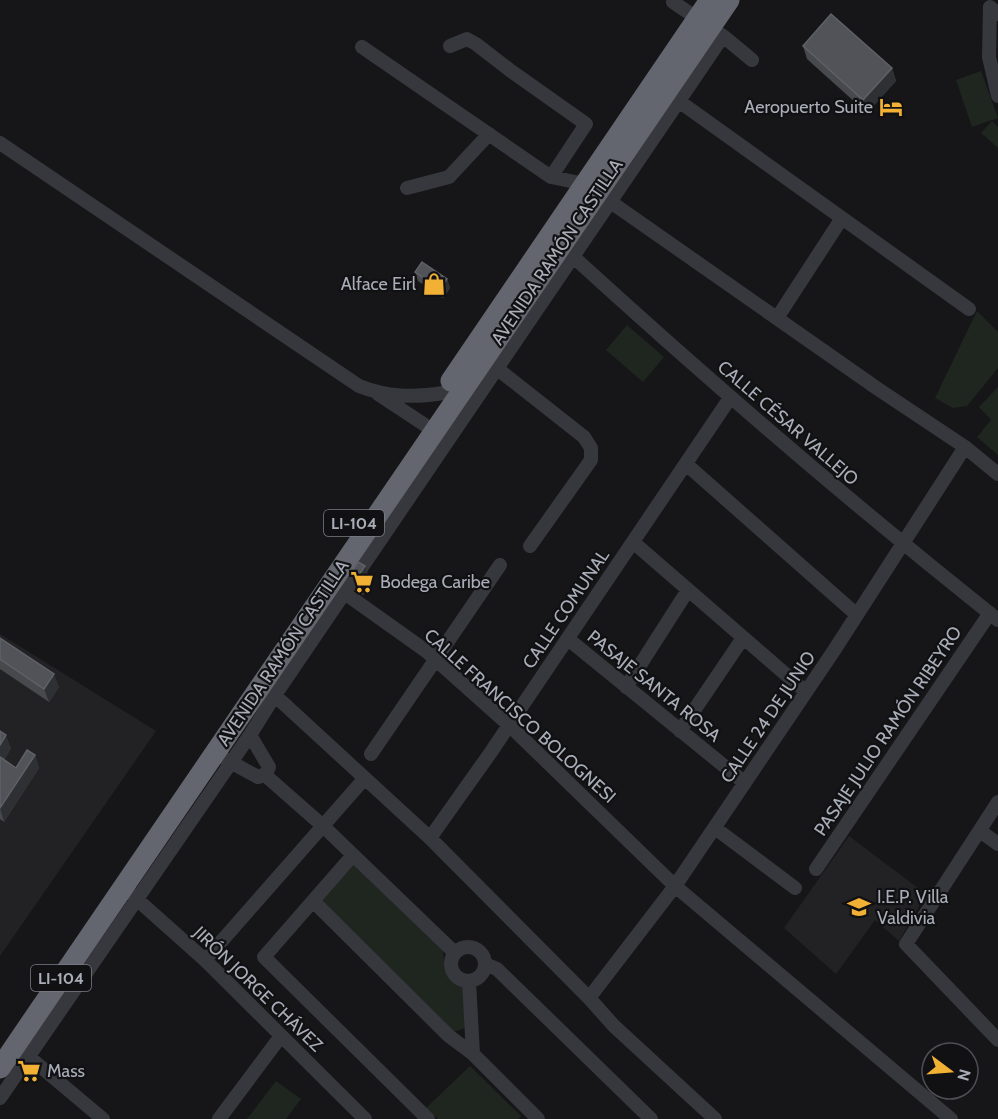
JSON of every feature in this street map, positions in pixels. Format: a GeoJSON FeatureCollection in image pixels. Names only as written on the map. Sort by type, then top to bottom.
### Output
{"type":"FeatureCollection","features":[{"type":"Feature","properties":{"kind":"highway","name":"AVENIDA RAMÓN CASTILLA"},"geometry":{"type":"LineString","coordinates":[[0,1068],[130,894],[407,486],[443,393],[672,96],[710,28],[710,0]]}},
{"type":"Feature","properties":{"kind":"highway","name":"AVENIDA RAMÓN CASTILLA"},"geometry":{"type":"LineString","coordinates":[[15,1049],[428,427],[491,363],[567,251],[597,193],[729,0]]}},
{"type":"Feature","properties":{"kind":"street"},"geometry":{"type":"LineString","coordinates":[[674,0],[673,2],[752,60]]}},
{"type":"Feature","properties":{"kind":"street"},"geometry":{"type":"LineString","coordinates":[[992,5],[989,57],[998,96]]}},
{"type":"Feature","properties":{"kind":"street"},"geometry":{"type":"LineString","coordinates":[[450,45],[467,39],[476,44],[586,124],[551,177]]}},
{"type":"Feature","properties":{"kind":"street"},"geometry":{"type":"LineString","coordinates":[[362,47],[551,177],[597,193],[965,447],[998,474]]}},
{"type":"Feature","properties":{"kind":"street"},"geometry":{"type":"LineString","coordinates":[[672,96],[969,309]]}},
{"type":"Feature","properties":{"kind":"street"},"geometry":{"type":"LineString","coordinates":[[407,188],[450,177],[489,134]]}},
{"type":"Feature","properties":{"kind":"street"},"geometry":{"type":"LineString","coordinates":[[0,143],[358,386],[376,393],[428,427]]}},
{"type":"Feature","properties":{"kind":"street"},"geometry":{"type":"LineString","coordinates":[[777,318],[843,218]]}},
{"type":"Feature","properties":{"kind":"street","name":"CALLE CÉSAR VALLEJO"},"geometry":{"type":"LineString","coordinates":[[567,251],[730,399],[994,617]]}},
{"type":"Feature","properties":{"kind":"street"},"geometry":{"type":"LineString","coordinates":[[407,486],[491,363],[584,437],[591,448],[591,460],[530,546]]}},
{"type":"Feature","properties":{"kind":"street"},"geometry":{"type":"LineString","coordinates":[[376,393],[403,397],[443,393]]}},
{"type":"Feature","properties":{"kind":"street","name":"CALLE COMUNAL"},"geometry":{"type":"LineString","coordinates":[[430,838],[730,399]]}},
{"type":"Feature","properties":{"kind":"street","name":"CALLE 24 DE JUNIO"},"geometry":{"type":"LineString","coordinates":[[589,998],[675,886],[715,828],[857,615],[965,447]]}},
{"type":"Feature","properties":{"kind":"street"},"geometry":{"type":"LineString","coordinates":[[686,464],[857,615]]}},
{"type":"Feature","properties":{"kind":"street"},"geometry":{"type":"LineString","coordinates":[[633,542],[806,692]]}},
{"type":"Feature","properties":{"kind":"street"},"geometry":{"type":"LineString","coordinates":[[371,754],[500,564]]}},
{"type":"Feature","properties":{"kind":"street","name":"CALLE FRANCISCO BOLOGNESI"},"geometry":{"type":"LineString","coordinates":[[338,588],[435,659],[509,725],[675,886],[951,1119]]}},
{"type":"Feature","properties":{"kind":"street"},"geometry":{"type":"LineString","coordinates":[[626,687],[688,590]]}},
{"type":"Feature","properties":{"kind":"street","name":"PASAJE JULIO RAMÓN RIBEYRO"},"geometry":{"type":"LineString","coordinates":[[816,869],[994,617]]}},
{"type":"Feature","properties":{"kind":"street"},"geometry":{"type":"LineString","coordinates":[[681,730],[743,638]]}},
{"type":"Feature","properties":{"kind":"street","name":"PASAJE SANTA ROSA"},"geometry":{"type":"LineString","coordinates":[[567,639],[745,783]]}},
{"type":"Feature","properties":{"kind":"street"},"geometry":{"type":"LineString","coordinates":[[250,735],[269,767],[265,775],[258,777],[224,758],[250,735],[268,690],[430,838],[614,1026],[716,1119]]}},
{"type":"Feature","properties":{"kind":"street"},"geometry":{"type":"LineString","coordinates":[[265,775],[323,826],[455,954]]}},
{"type":"Feature","properties":{"kind":"street"},"geometry":{"type":"LineString","coordinates":[[205,960],[365,778]]}},
{"type":"Feature","properties":{"kind":"street"},"geometry":{"type":"LineString","coordinates":[[998,802],[906,944],[998,1040]]}},
{"type":"Feature","properties":{"kind":"street"},"geometry":{"type":"LineString","coordinates":[[715,828],[795,888]]}},
{"type":"Feature","properties":{"kind":"street"},"geometry":{"type":"LineString","coordinates":[[980,831],[998,844]]}},
{"type":"Feature","properties":{"kind":"street"},"geometry":{"type":"LineString","coordinates":[[353,855],[264,957],[428,1119]]}},
{"type":"Feature","properties":{"kind":"street","name":"JIRÓN JORGE CHÁVEZ"},"geometry":{"type":"LineString","coordinates":[[130,894],[205,960],[365,1119]]}},
{"type":"Feature","properties":{"kind":"street"},"geometry":{"type":"LineString","coordinates":[[313,902],[449,1036],[473,1054],[538,1119]]}},
{"type":"Feature","properties":{"kind":"street"},"geometry":{"type":"LineString","coordinates":[[464,948],[474,948],[482,954],[485,964],[482,974],[469,981],[454,974],[451,964],[455,954],[464,948]]}},
{"type":"Feature","properties":{"kind":"street"},"geometry":{"type":"LineString","coordinates":[[485,964],[497,969],[651,1119]]}},
{"type":"Feature","properties":{"kind":"street"},"geometry":{"type":"LineString","coordinates":[[469,981],[473,1054]]}},
{"type":"Feature","properties":{"kind":"street"},"geometry":{"type":"LineString","coordinates":[[219,1119],[281,1036]]}},
{"type":"Feature","properties":{"kind":"street"},"geometry":{"type":"LineString","coordinates":[[0,1098],[15,1049],[103,1119]]}},
{"type":"Feature","properties":{"kind":"shaded area"},"geometry":{"type":"Polygon","coordinates":[[[981,71],[998,118],[972,127],[956,80],[981,71]]]}},
{"type":"Feature","properties":{"kind":"shaded area"},"geometry":{"type":"Polygon","coordinates":[[[992,121],[998,127],[998,148],[981,133],[992,121]]]}},
{"type":"Feature","properties":{"kind":"shaded area"},"geometry":{"type":"Polygon","coordinates":[[[977,311],[998,332],[998,368],[967,406],[953,408],[935,398],[977,311]]]}},
{"type":"Feature","properties":{"kind":"shaded area"},"geometry":{"type":"Polygon","coordinates":[[[627,325],[664,357],[643,382],[606,350],[627,325]]]}},
{"type":"Feature","properties":{"kind":"shaded area"},"geometry":{"type":"Polygon","coordinates":[[[998,387],[998,455],[977,437],[991,420],[979,407],[998,387]]]}},
{"type":"Feature","properties":{"kind":"shaded area"},"geometry":{"type":"Polygon","coordinates":[[[0,634],[156,731],[0,956],[0,634]]]}},
{"type":"Feature","properties":{"kind":"shaded area","name":"I.E.P. Villa Valdivia"},"geometry":{"type":"Polygon","coordinates":[[[849,836],[926,894],[899,941],[875,920],[836,974],[784,928],[849,836]]]}},
{"type":"Feature","properties":{"kind":"shaded area"},"geometry":{"type":"Polygon","coordinates":[[[353,864],[443,951],[448,970],[463,985],[465,1028],[453,1032],[321,904],[322,897],[353,864]]]}},
{"type":"Feature","properties":{"kind":"shaded area"},"geometry":{"type":"Polygon","coordinates":[[[470,1066],[521,1116],[518,1119],[438,1119],[426,1108],[470,1066]]]}},
{"type":"Feature","properties":{"kind":"shaded area"},"geometry":{"type":"Polygon","coordinates":[[[276,1081],[301,1099],[286,1119],[247,1119],[276,1081]]]}},
{"type":"Feature","properties":{"kind":"building"},"geometry":{"type":"Polygon","coordinates":[[[831,14],[892,68],[863,100],[803,46],[831,14]]]}},
{"type":"Feature","properties":{"kind":"building"},"geometry":{"type":"Polygon","coordinates":[[[422,262],[447,279],[440,289],[415,272],[422,262]]]}},
{"type":"Feature","properties":{"kind":"building"},"geometry":{"type":"Polygon","coordinates":[[[358,562],[365,566],[357,578],[351,573],[358,562]]]}},
{"type":"Feature","properties":{"kind":"building"},"geometry":{"type":"Polygon","coordinates":[[[0,638],[54,674],[44,689],[0,659],[0,638]]]}},
{"type":"Feature","properties":{"kind":"building"},"geometry":{"type":"Polygon","coordinates":[[[0,731],[6,735],[0,745],[0,731]]]}},
{"type":"Feature","properties":{"kind":"building"},"geometry":{"type":"Polygon","coordinates":[[[27,750],[35,755],[0,808],[0,757],[16,768],[27,750]]]}},
{"type":"Feature","properties":{"kind":"place","name":"Aeropuerto Suite"},"geometry":{"type":"Point","coordinates":[891,107]}},
{"type":"Feature","properties":{"kind":"place","name":"Alface Eirl"},"geometry":{"type":"Point","coordinates":[434,284]}},
{"type":"Feature","properties":{"kind":"place","name":"Bodega Caribe"},"geometry":{"type":"Point","coordinates":[362,582]}},
{"type":"Feature","properties":{"kind":"place","name":"I.E.P. Villa Valdivia"},"geometry":{"type":"Point","coordinates":[859,907]}},
{"type":"Feature","properties":{"kind":"place","name":"Mass"},"geometry":{"type":"Point","coordinates":[29,1071]}}]}
